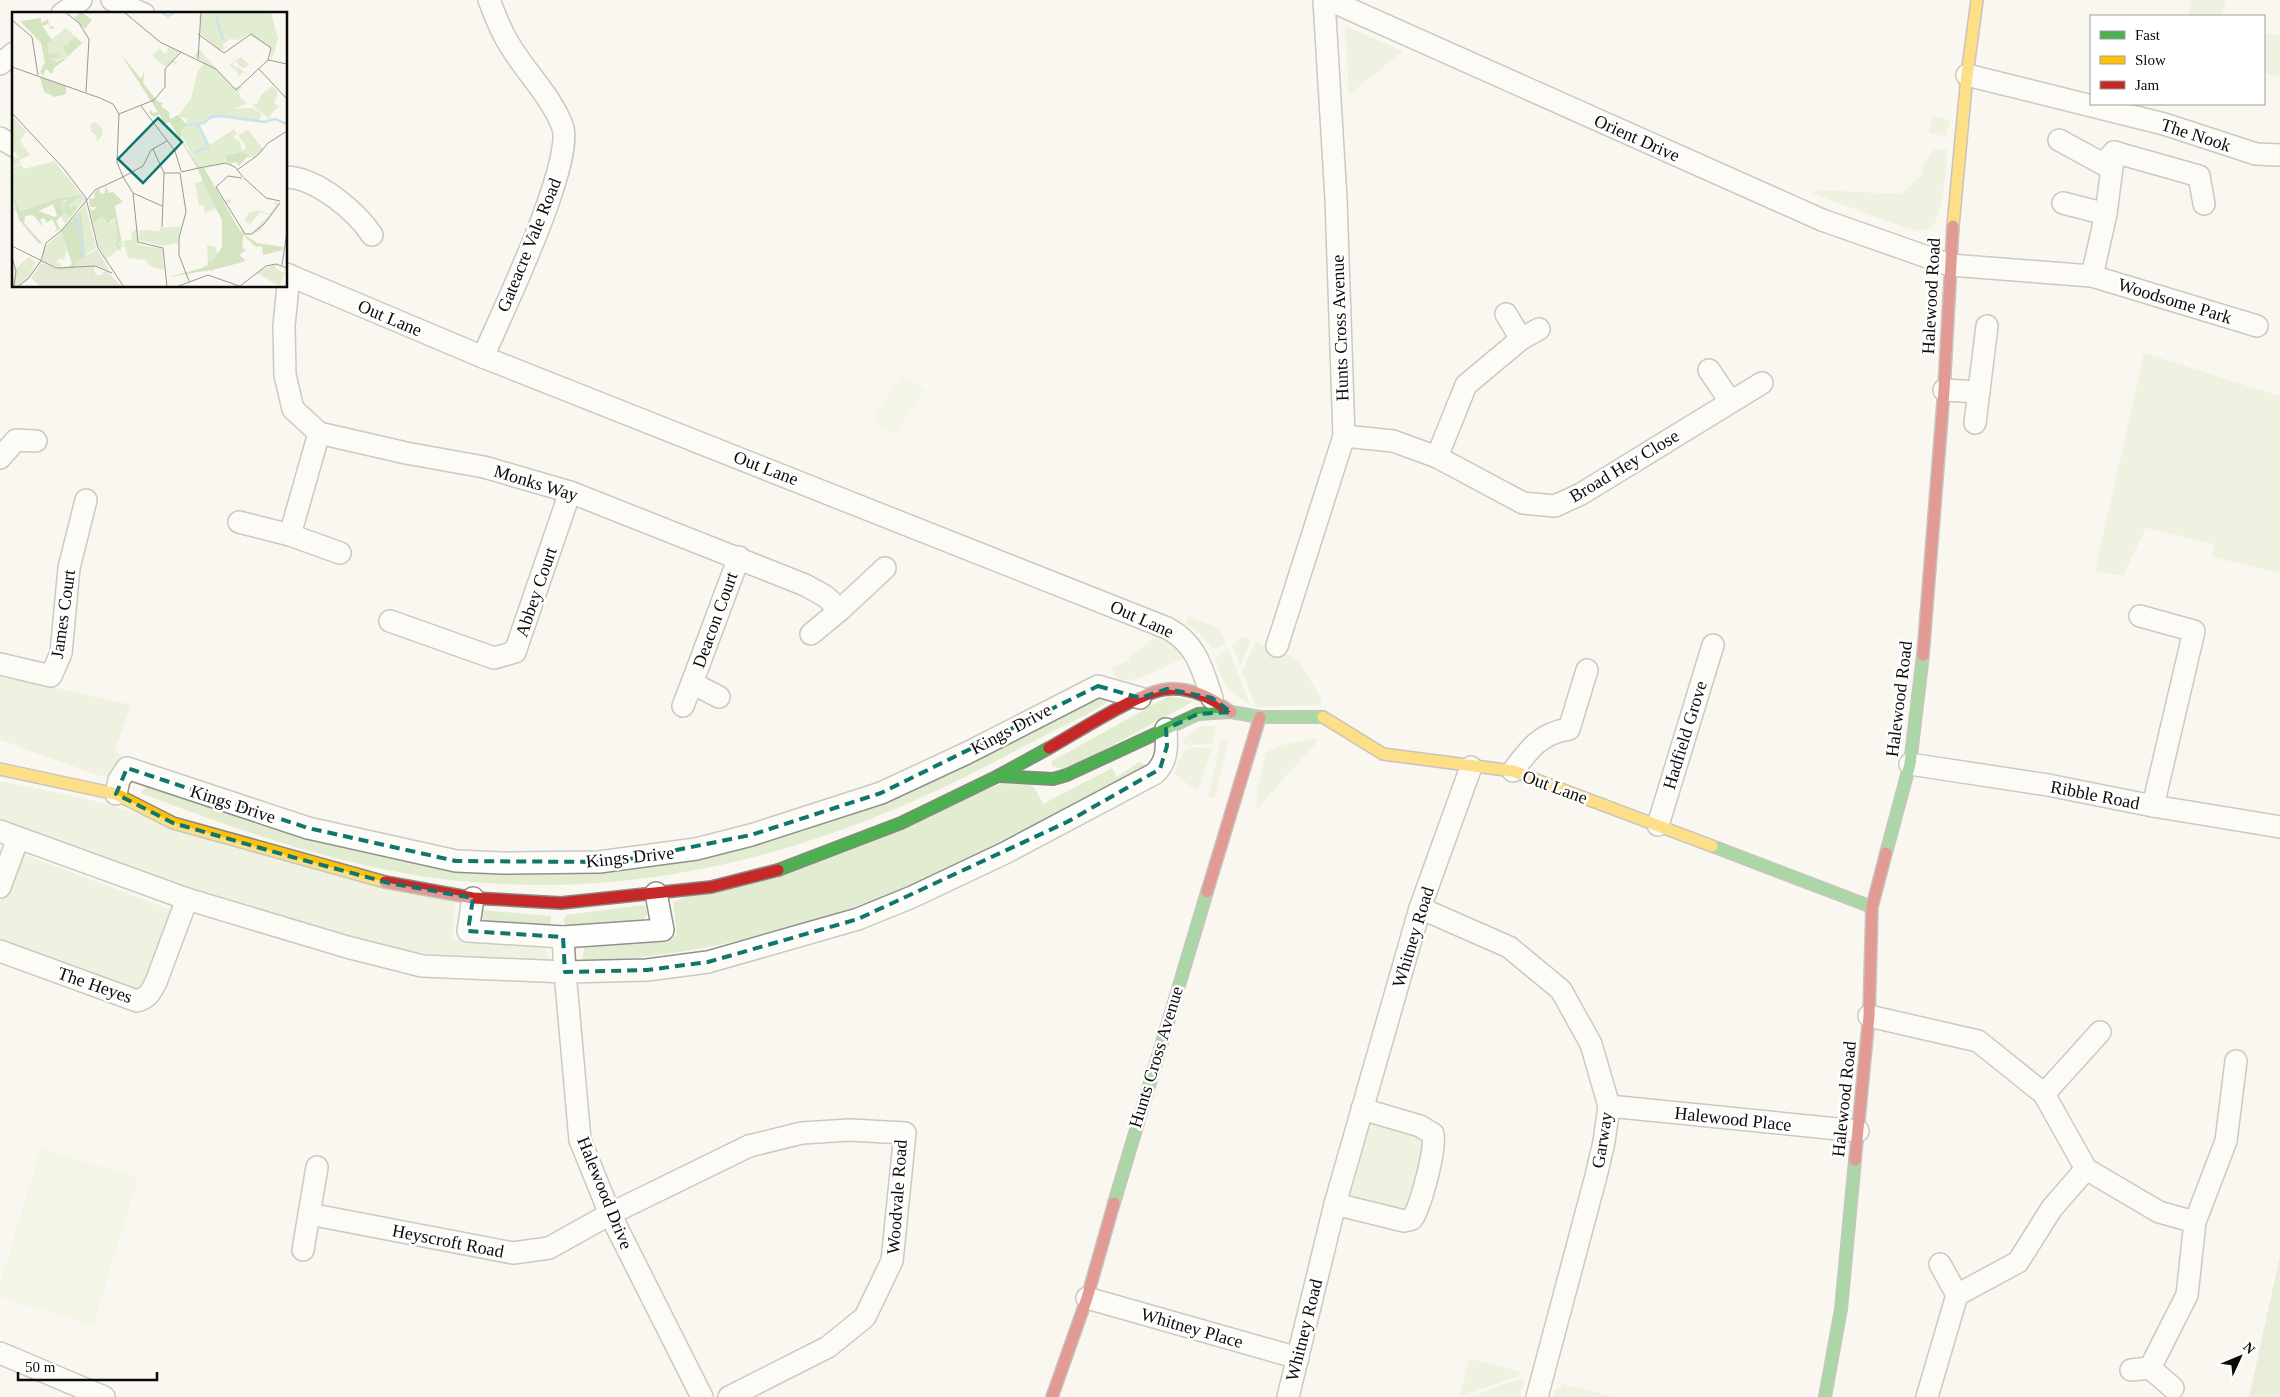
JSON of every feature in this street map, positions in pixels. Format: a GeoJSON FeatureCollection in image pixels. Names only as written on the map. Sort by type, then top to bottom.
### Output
{"type":"FeatureCollection","features":[{"type":"Feature","properties":{"kind":"street"},"geometry":{"type":"LineString","coordinates":[[65,12],[80,0]]}},
{"type":"Feature","properties":{"kind":"street"},"geometry":{"type":"LineString","coordinates":[[112,0],[139,12]]}},
{"type":"Feature","properties":{"kind":"street","name":"Gateacre Vale Road"},"geometry":{"type":"LineString","coordinates":[[483,357],[542,221],[563,155],[564,126],[504,36],[489,0]]}},
{"type":"Feature","properties":{"kind":"street","name":"Hunts Cross Avenue"},"geometry":{"type":"LineString","coordinates":[[1277,646],[1344,436],[1336,199],[1324,0]]}},
{"type":"Feature","properties":{"kind":"street","name":"Orient Drive"},"geometry":{"type":"LineString","coordinates":[[1329,0],[1822,220],[1950,265]]}},
{"type":"Feature","properties":{"kind":"street","name":"Halewood Road"},"geometry":{"type":"LineString","coordinates":[[1825,1397],[1841,1309],[1869,1016],[1872,907],[1910,764],[1922,667],[1944,390],[1950,265],[1967,75],[1977,0]]}},
{"type":"Feature","properties":{"kind":"street"},"geometry":{"type":"LineString","coordinates":[[0,64],[12,55]]}},
{"type":"Feature","properties":{"kind":"street","name":"The Nook"},"geometry":{"type":"LineString","coordinates":[[1967,75],[2164,124],[2256,154],[2280,155]]}},
{"type":"Feature","properties":{"kind":"street"},"geometry":{"type":"LineString","coordinates":[[0,138],[12,145]]}},
{"type":"Feature","properties":{"kind":"street"},"geometry":{"type":"LineString","coordinates":[[2059,140],[2103,164],[2114,152]]}},
{"type":"Feature","properties":{"kind":"street"},"geometry":{"type":"LineString","coordinates":[[2114,152],[2199,176],[2204,204]]}},
{"type":"Feature","properties":{"kind":"street"},"geometry":{"type":"LineString","coordinates":[[2092,276],[2106,214],[2114,152]]}},
{"type":"Feature","properties":{"kind":"street"},"geometry":{"type":"LineString","coordinates":[[288,177],[314,183],[362,221],[372,235]]}},
{"type":"Feature","properties":{"kind":"street"},"geometry":{"type":"LineString","coordinates":[[2063,203],[2106,214]]}},
{"type":"Feature","properties":{"kind":"street","name":"Woodsome Park"},"geometry":{"type":"LineString","coordinates":[[1950,265],[2092,276],[2257,326]]}},
{"type":"Feature","properties":{"kind":"street","name":"Out Lane"},"geometry":{"type":"LineString","coordinates":[[288,274],[483,357],[1167,628],[1185,639],[1194,650],[1200,660],[1212,698]]}},
{"type":"Feature","properties":{"kind":"street"},"geometry":{"type":"LineString","coordinates":[[287,288],[284,326],[285,375],[293,408],[319,433],[290,535]]}},
{"type":"Feature","properties":{"kind":"street"},"geometry":{"type":"LineString","coordinates":[[1437,457],[1466,385],[1530,334],[1506,314]]}},
{"type":"Feature","properties":{"kind":"street"},"geometry":{"type":"LineString","coordinates":[[1975,423],[1988,326]]}},
{"type":"Feature","properties":{"kind":"street"},"geometry":{"type":"LineString","coordinates":[[1709,370],[1730,400]]}},
{"type":"Feature","properties":{"kind":"street","name":"Broad Hey Close"},"geometry":{"type":"LineString","coordinates":[[1344,436],[1392,441],[1437,457],[1523,503],[1554,506],[1581,494],[1730,400],[1762,383]]}},
{"type":"Feature","properties":{"kind":"street"},"geometry":{"type":"LineString","coordinates":[[1944,390],[1979,392]]}},
{"type":"Feature","properties":{"kind":"street","name":"Monks Way"},"geometry":{"type":"LineString","coordinates":[[319,433],[406,453],[484,467],[570,492],[805,585],[825,596],[840,610]]}},
{"type":"Feature","properties":{"kind":"street"},"geometry":{"type":"LineString","coordinates":[[0,458],[16,440],[36,441]]}},
{"type":"Feature","properties":{"kind":"street","name":"Abbey Court"},"geometry":{"type":"LineString","coordinates":[[390,621],[494,658],[515,652],[570,492]]}},
{"type":"Feature","properties":{"kind":"street","name":"James Court"},"geometry":{"type":"LineString","coordinates":[[0,664],[51,676],[61,653],[69,568],[86,500]]}},
{"type":"Feature","properties":{"kind":"street"},"geometry":{"type":"LineString","coordinates":[[239,522],[290,535],[340,553]]}},
{"type":"Feature","properties":{"kind":"street","name":"Deacon Court"},"geometry":{"type":"LineString","coordinates":[[719,697],[692,683],[738,557]]}},
{"type":"Feature","properties":{"kind":"street"},"geometry":{"type":"LineString","coordinates":[[812,634],[885,568]]}},
{"type":"Feature","properties":{"kind":"street"},"geometry":{"type":"LineString","coordinates":[[2140,616],[2194,630],[2153,806]]}},
{"type":"Feature","properties":{"kind":"street","name":"Hadfield Grove"},"geometry":{"type":"LineString","coordinates":[[1658,825],[1713,645]]}},
{"type":"Feature","properties":{"kind":"street"},"geometry":{"type":"LineString","coordinates":[[1513,771],[1534,745],[1554,731],[1569,730],[1587,670]]}},
{"type":"Feature","properties":{"kind":"street"},"geometry":{"type":"LineString","coordinates":[[683,706],[692,683]]}},
{"type":"Feature","properties":{"kind":"street","name":"Kings Drive"},"geometry":{"type":"LineString","coordinates":[[116,794],[119,780],[127,768],[308,828],[456,861],[512,863],[618,860],[696,848],[733,839],[881,793],[967,753],[1098,686],[1140,698]]}},
{"type":"Feature","properties":{"kind":"street","name":"Kings Drive"},"geometry":{"type":"LineString","coordinates":[[0,769],[116,794],[173,823],[389,883],[473,898],[561,903],[711,887],[786,868],[901,823],[998,776],[1140,698],[1167,689],[1185,690],[1212,698],[1231,712]]}},
{"type":"Feature","properties":{"kind":"street","name":"Out Lane"},"geometry":{"type":"LineString","coordinates":[[1231,712],[1260,718],[1324,717],[1383,754],[1513,771],[1872,907]]}},
{"type":"Feature","properties":{"kind":"street","name":"Kings Drive"},"geometry":{"type":"LineString","coordinates":[[998,776],[1053,779],[1067,775],[1198,714],[1231,712]]}},
{"type":"Feature","properties":{"kind":"street","name":"Hunts Cross Avenue"},"geometry":{"type":"LineString","coordinates":[[1052,1397],[1087,1298],[1144,1097],[1260,718]]}},
{"type":"Feature","properties":{"kind":"street"},"geometry":{"type":"LineString","coordinates":[[0,887],[9,835],[187,899],[347,947],[422,966],[566,972],[647,970],[708,962],[867,916],[1005,853],[1154,774],[1164,764],[1167,745],[1166,728]]}},
{"type":"Feature","properties":{"kind":"street","name":"Ribble Road"},"geometry":{"type":"LineString","coordinates":[[1910,764],[2280,827]]}},
{"type":"Feature","properties":{"kind":"street","name":"Whitney Road"},"geometry":{"type":"LineString","coordinates":[[1288,1397],[1335,1204],[1420,908],[1471,766]]}},
{"type":"Feature","properties":{"kind":"street"},"geometry":{"type":"LineString","coordinates":[[473,898],[468,931],[563,937],[662,930],[656,893]]}},
{"type":"Feature","properties":{"kind":"street","name":"The Heyes"},"geometry":{"type":"LineString","coordinates":[[0,951],[137,1001],[150,994],[156,982],[187,899]]}},
{"type":"Feature","properties":{"kind":"street","name":"Garway"},"geometry":{"type":"LineString","coordinates":[[1420,908],[1509,947],[1561,990],[1591,1044],[1609,1106],[1604,1142],[1596,1176],[1537,1397]]}},
{"type":"Feature","properties":{"kind":"street"},"geometry":{"type":"LineString","coordinates":[[563,937],[566,972]]}},
{"type":"Feature","properties":{"kind":"street","name":"Halewood Drive"},"geometry":{"type":"LineString","coordinates":[[566,972],[580,1140],[610,1214],[702,1397]]}},
{"type":"Feature","properties":{"kind":"street"},"geometry":{"type":"LineString","coordinates":[[1869,1016],[1978,1041],[2044,1094],[2086,1169],[2158,1212],[2195,1222]]}},
{"type":"Feature","properties":{"kind":"street"},"geometry":{"type":"LineString","coordinates":[[2044,1094],[2100,1032]]}},
{"type":"Feature","properties":{"kind":"street"},"geometry":{"type":"LineString","coordinates":[[2173,1388],[2141,1369],[2187,1295],[2195,1222],[2226,1140],[2236,1060]]}},
{"type":"Feature","properties":{"kind":"street","name":"Halewood Place"},"geometry":{"type":"LineString","coordinates":[[1609,1106],[1858,1131]]}},
{"type":"Feature","properties":{"kind":"street"},"geometry":{"type":"LineString","coordinates":[[1335,1204],[1404,1221],[1412,1219],[1417,1209],[1434,1147],[1433,1134],[1420,1126],[1362,1109]]}},
{"type":"Feature","properties":{"kind":"street","name":"Woodvale Road"},"geometry":{"type":"LineString","coordinates":[[610,1214],[749,1146],[802,1133],[850,1130],[905,1133],[892,1261],[865,1317],[828,1347],[730,1397]]}},
{"type":"Feature","properties":{"kind":"street"},"geometry":{"type":"LineString","coordinates":[[302,1250],[317,1167]]}},
{"type":"Feature","properties":{"kind":"street"},"geometry":{"type":"LineString","coordinates":[[1957,1295],[2018,1262],[2052,1208],[2086,1169]]}},
{"type":"Feature","properties":{"kind":"street","name":"Heyscroft Road"},"geometry":{"type":"LineString","coordinates":[[309,1214],[513,1253],[549,1248],[610,1214]]}},
{"type":"Feature","properties":{"kind":"street"},"geometry":{"type":"LineString","coordinates":[[1935,1393],[1957,1295],[1940,1264]]}},
{"type":"Feature","properties":{"kind":"street","name":"Whitney Place"},"geometry":{"type":"LineString","coordinates":[[1087,1298],[1298,1358]]}},
{"type":"Feature","properties":{"kind":"street"},"geometry":{"type":"LineString","coordinates":[[0,1354],[104,1397]]}},
{"type":"Feature","properties":{"kind":"highlighted area"},"geometry":{"type":"Polygon","coordinates":[[[1098,686],[1140,698],[1167,689],[1212,698],[1231,712],[1198,714],[1166,729],[1167,746],[1160,769],[1067,822],[858,919],[708,962],[647,970],[565,972],[563,937],[468,931],[473,898],[389,883],[173,823],[116,794],[127,768],[308,828],[456,861],[599,862],[637,858],[751,835],[881,793],[1098,686]]]}},
{"type":"Feature","properties":{"kind":"green space"},"geometry":{"type":"Polygon","coordinates":[[[2191,0],[2226,0],[2222,15],[2188,15],[2191,0]]]}},
{"type":"Feature","properties":{"kind":"green space"},"geometry":{"type":"Polygon","coordinates":[[[1345,26],[1403,51],[1349,95],[1345,26]]]}},
{"type":"Feature","properties":{"kind":"green space"},"geometry":{"type":"Polygon","coordinates":[[[2265,33],[2280,35],[2280,78],[2265,73],[2265,33]]]}},
{"type":"Feature","properties":{"kind":"green space"},"geometry":{"type":"Polygon","coordinates":[[[1933,116],[1950,120],[1946,137],[1929,132],[1933,116]]]}},
{"type":"Feature","properties":{"kind":"green space"},"geometry":{"type":"Polygon","coordinates":[[[1934,150],[1948,150],[1939,213],[1932,226],[1926,229],[1906,228],[1811,193],[1821,190],[1901,194],[1921,175],[1925,162],[1934,150]]]}},
{"type":"Feature","properties":{"kind":"green space"},"geometry":{"type":"Polygon","coordinates":[[[2144,353],[2280,396],[2280,573],[2212,557],[2213,544],[2146,528],[2123,576],[2095,571],[2144,353]]]}},
{"type":"Feature","properties":{"kind":"green space"},"geometry":{"type":"Polygon","coordinates":[[[902,375],[925,390],[895,435],[872,421],[902,375]]]}},
{"type":"Feature","properties":{"kind":"green space"},"geometry":{"type":"Polygon","coordinates":[[[1188,616],[1219,628],[1226,644],[1212,649],[1197,630],[1186,624],[1188,616]]]}},
{"type":"Feature","properties":{"kind":"green space"},"geometry":{"type":"Polygon","coordinates":[[[1157,634],[1175,641],[1189,658],[1135,679],[1127,681],[1118,680],[1111,668],[1129,660],[1129,657],[1157,634]]]}},
{"type":"Feature","properties":{"kind":"green space"},"geometry":{"type":"Polygon","coordinates":[[[1243,637],[1251,640],[1240,666],[1232,645],[1243,637]]]}},
{"type":"Feature","properties":{"kind":"green space"},"geometry":{"type":"Polygon","coordinates":[[[1255,642],[1298,659],[1321,698],[1321,705],[1256,707],[1242,672],[1255,642]]]}},
{"type":"Feature","properties":{"kind":"green space"},"geometry":{"type":"Polygon","coordinates":[[[1228,648],[1250,704],[1231,691],[1220,672],[1215,657],[1228,648]]]}},
{"type":"Feature","properties":{"kind":"green space"},"geometry":{"type":"Polygon","coordinates":[[[0,675],[131,705],[116,747],[117,752],[122,756],[112,776],[100,776],[0,740],[0,675]]]}},
{"type":"Feature","properties":{"kind":"green space"},"geometry":{"type":"Polygon","coordinates":[[[1095,694],[1107,696],[1108,701],[1091,712],[959,780],[903,806],[846,828],[788,847],[729,863],[670,875],[609,882],[548,885],[486,883],[398,872],[354,863],[267,838],[141,793],[148,784],[261,822],[597,872],[668,864],[717,854],[1095,694]]]}},
{"type":"Feature","properties":{"kind":"green space"},"geometry":{"type":"Polygon","coordinates":[[[1169,696],[1194,701],[1067,770],[1052,766],[1052,761],[1169,696]]]}},
{"type":"Feature","properties":{"kind":"green space"},"geometry":{"type":"Polygon","coordinates":[[[1201,726],[1217,726],[1212,744],[1185,745],[1182,740],[1201,726]]]}},
{"type":"Feature","properties":{"kind":"green space"},"geometry":{"type":"Polygon","coordinates":[[[1315,738],[1318,741],[1256,810],[1257,791],[1266,752],[1278,746],[1315,738]]]}},
{"type":"Feature","properties":{"kind":"green space"},"geometry":{"type":"Polygon","coordinates":[[[1221,741],[1228,741],[1215,798],[1208,797],[1221,741]]]}},
{"type":"Feature","properties":{"kind":"green space"},"geometry":{"type":"Polygon","coordinates":[[[1191,747],[1212,748],[1198,792],[1174,774],[1182,753],[1191,747]]]}},
{"type":"Feature","properties":{"kind":"green space"},"geometry":{"type":"Polygon","coordinates":[[[1139,762],[1148,766],[1148,769],[986,852],[871,901],[777,931],[730,942],[633,958],[584,962],[582,960],[585,944],[677,935],[673,902],[1002,784],[1033,785],[1043,804],[1112,768],[1117,777],[1139,762]]]}},
{"type":"Feature","properties":{"kind":"green space"},"geometry":{"type":"Polygon","coordinates":[[[0,781],[87,799],[455,903],[453,939],[546,946],[549,961],[462,957],[409,951],[304,929],[253,914],[151,879],[0,823],[0,781]]]}},
{"type":"Feature","properties":{"kind":"green space"},"geometry":{"type":"Polygon","coordinates":[[[20,853],[177,912],[142,988],[134,991],[4,943],[0,939],[0,902],[20,853]]]}},
{"type":"Feature","properties":{"kind":"green space"},"geometry":{"type":"Polygon","coordinates":[[[645,905],[648,914],[642,921],[565,926],[564,920],[566,915],[645,905]]]}},
{"type":"Feature","properties":{"kind":"green space"},"geometry":{"type":"Polygon","coordinates":[[[481,910],[551,916],[551,926],[485,923],[481,910]]]}},
{"type":"Feature","properties":{"kind":"green space"},"geometry":{"type":"Polygon","coordinates":[[[1365,1118],[1419,1136],[1423,1147],[1409,1203],[1400,1210],[1343,1198],[1365,1118]]]}},
{"type":"Feature","properties":{"kind":"green space"},"geometry":{"type":"Polygon","coordinates":[[[41,1148],[138,1178],[93,1325],[0,1297],[0,1284],[41,1148]]]}},
{"type":"Feature","properties":{"kind":"green space"},"geometry":{"type":"Polygon","coordinates":[[[2280,1256],[2280,1397],[2249,1397],[2280,1256]]]}},
{"type":"Feature","properties":{"kind":"green space"},"geometry":{"type":"Polygon","coordinates":[[[1471,1359],[1518,1371],[1521,1375],[1460,1397],[1468,1362],[1471,1359]]]}},
{"type":"Feature","properties":{"kind":"green space"},"geometry":{"type":"Polygon","coordinates":[[[1522,1378],[1524,1382],[1520,1397],[1469,1397],[1522,1378]]]}},
{"type":"Feature","properties":{"kind":"green space"},"geometry":{"type":"Polygon","coordinates":[[[1562,1384],[1614,1397],[1553,1397],[1555,1390],[1561,1387],[1562,1384]]]}},
{"type":"Feature","properties":{"kind":"traffic: fast"},"geometry":{"type":"LineString","coordinates":[[1886,853],[1910,764],[1923,655]]}},
{"type":"Feature","properties":{"kind":"traffic: fast"},"geometry":{"type":"LineString","coordinates":[[998,776],[1053,779],[1067,775],[1198,714],[1231,712],[1260,717],[1323,717]]}},
{"type":"Feature","properties":{"kind":"traffic: fast"},"geometry":{"type":"LineString","coordinates":[[778,870],[901,823],[998,776],[1049,748]]}},
{"type":"Feature","properties":{"kind":"traffic: fast"},"geometry":{"type":"LineString","coordinates":[[1712,846],[1872,907]]}},
{"type":"Feature","properties":{"kind":"traffic: fast"},"geometry":{"type":"LineString","coordinates":[[1114,1203],[1207,892]]}},
{"type":"Feature","properties":{"kind":"traffic: fast"},"geometry":{"type":"LineString","coordinates":[[1825,1397],[1841,1309],[1855,1160]]}},
{"type":"Feature","properties":{"kind":"traffic: slow"},"geometry":{"type":"LineString","coordinates":[[1953,226],[1967,75],[1977,0]]}},
{"type":"Feature","properties":{"kind":"traffic: slow"},"geometry":{"type":"LineString","coordinates":[[1323,717],[1383,754],[1513,771],[1712,846]]}},
{"type":"Feature","properties":{"kind":"traffic: slow"},"geometry":{"type":"LineString","coordinates":[[0,769],[116,794],[173,823],[385,882]]}},
{"type":"Feature","properties":{"kind":"traffic: jam"},"geometry":{"type":"LineString","coordinates":[[1923,655],[1944,390],[1953,226]]}},
{"type":"Feature","properties":{"kind":"traffic: jam"},"geometry":{"type":"LineString","coordinates":[[1049,748],[1091,723],[1156,691],[1177,689],[1194,692],[1231,712]]}},
{"type":"Feature","properties":{"kind":"traffic: jam"},"geometry":{"type":"LineString","coordinates":[[1207,892],[1260,717]]}},
{"type":"Feature","properties":{"kind":"traffic: jam"},"geometry":{"type":"LineString","coordinates":[[1855,1160],[1869,1016],[1872,907],[1886,853]]}},
{"type":"Feature","properties":{"kind":"traffic: jam"},"geometry":{"type":"LineString","coordinates":[[385,882],[473,898],[561,903],[711,887],[778,870]]}},
{"type":"Feature","properties":{"kind":"traffic: jam"},"geometry":{"type":"LineString","coordinates":[[1052,1397],[1087,1298],[1114,1203]]}}]}
